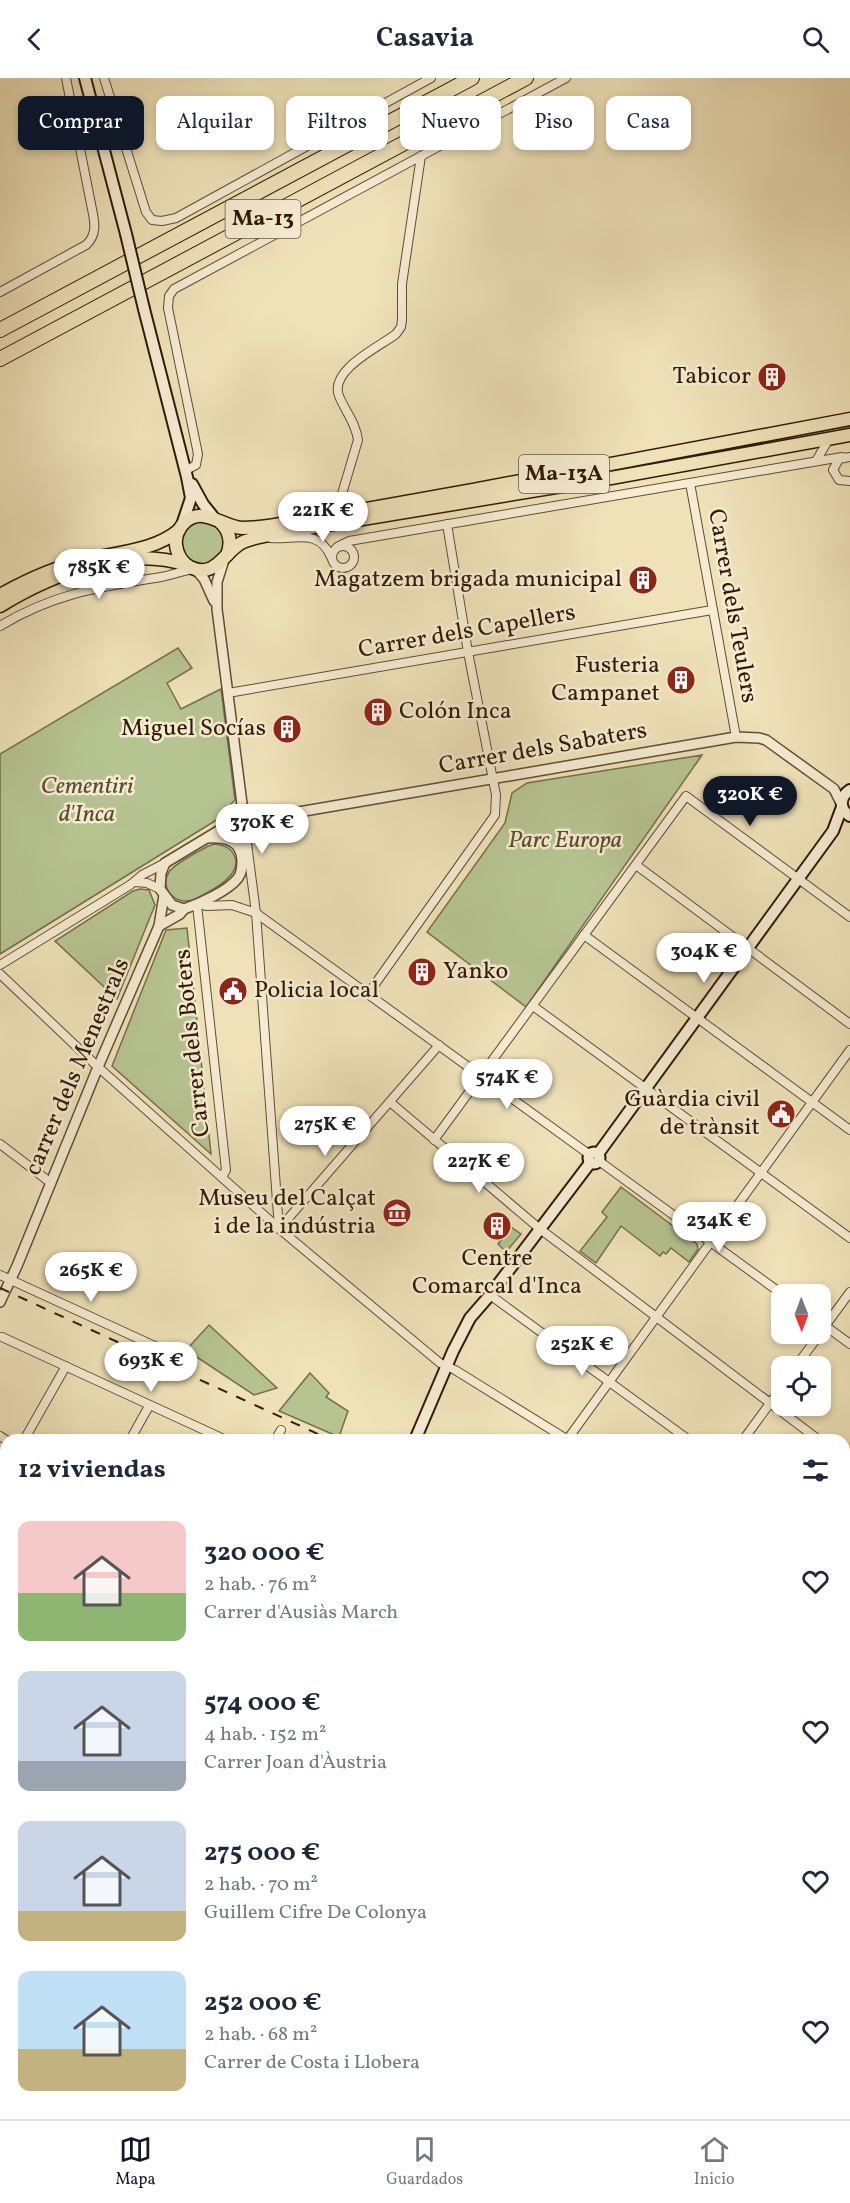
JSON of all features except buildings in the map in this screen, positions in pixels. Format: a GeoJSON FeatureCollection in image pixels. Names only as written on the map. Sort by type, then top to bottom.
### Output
{"type":"FeatureCollection","features":[{"type":"Feature","properties":{"kind":"highway","name":"Ma-13"},"geometry":{"type":"LineString","coordinates":[[0,330],[472,78]]}},
{"type":"Feature","properties":{"kind":"highway","name":"Ma-13"},"geometry":{"type":"LineString","coordinates":[[0,359],[526,78]]}},
{"type":"Feature","properties":{"kind":"main road"},"geometry":{"type":"LineString","coordinates":[[85,78],[187,474],[191,498],[176,545],[181,558],[191,567]]}},
{"type":"Feature","properties":{"kind":"main road","name":"Ma-13A"},"geometry":{"type":"LineString","coordinates":[[218,520],[237,527],[248,528],[336,514],[487,488],[850,419]]}},
{"type":"Feature","properties":{"kind":"main road","name":"Ma-13A"},"geometry":{"type":"LineString","coordinates":[[226,557],[243,542],[258,538],[850,435]]}},
{"type":"Feature","properties":{"kind":"main road"},"geometry":{"type":"LineString","coordinates":[[0,606],[47,582],[109,563],[152,558],[170,560],[191,567],[214,567],[226,557],[230,538],[226,529],[203,504],[187,474]]}},
{"type":"Feature","properties":{"kind":"main road"},"geometry":{"type":"LineString","coordinates":[[0,595],[34,578],[78,561],[154,545],[165,540],[188,520],[199,516],[218,520]]}},
{"type":"Feature","properties":{"kind":"main road"},"geometry":{"type":"LineString","coordinates":[[418,1434],[470,1318],[594,1158],[799,879],[833,831],[843,796],[849,791]]}},
{"type":"Feature","properties":{"kind":"main road"},"geometry":{"type":"LineString","coordinates":[[841,805],[850,816]]}},
{"type":"Feature","properties":{"kind":"main road"},"geometry":{"type":"LineString","coordinates":[[833,831],[850,820]]}},
{"type":"Feature","properties":{"kind":"street"},"geometry":{"type":"LineString","coordinates":[[0,292],[86,245],[93,235],[95,226],[66,78]]}},
{"type":"Feature","properties":{"kind":"street"},"geometry":{"type":"LineString","coordinates":[[104,78],[146,212],[152,220],[162,221],[176,218],[431,79]]}},
{"type":"Feature","properties":{"kind":"street"},"geometry":{"type":"LineString","coordinates":[[187,474],[196,465],[198,454],[168,308],[174,289],[567,78]]}},
{"type":"Feature","properties":{"kind":"street"},"geometry":{"type":"LineString","coordinates":[[336,514],[358,440],[355,427],[339,396],[338,386],[346,369],[396,334],[401,327],[402,284],[421,156]]}},
{"type":"Feature","properties":{"kind":"street"},"geometry":{"type":"LineString","coordinates":[[816,461],[830,439]]}},
{"type":"Feature","properties":{"kind":"street"},"geometry":{"type":"LineString","coordinates":[[331,556],[343,543],[367,538],[846,457]]}},
{"type":"Feature","properties":{"kind":"street"},"geometry":{"type":"LineString","coordinates":[[834,474],[836,462],[846,457]]}},
{"type":"Feature","properties":{"kind":"street"},"geometry":{"type":"LineString","coordinates":[[816,461],[828,465],[843,482],[850,481]]}},
{"type":"Feature","properties":{"kind":"street","name":"Carrer dels Teulers"},"geometry":{"type":"LineString","coordinates":[[690,483],[736,736]]}},
{"type":"Feature","properties":{"kind":"street"},"geometry":{"type":"LineString","coordinates":[[368,994],[495,815],[496,795],[468,652],[447,525]]}},
{"type":"Feature","properties":{"kind":"street"},"geometry":{"type":"LineString","coordinates":[[258,538],[310,537],[328,548],[333,563],[338,568],[345,568],[354,563],[358,546],[367,538]]}},
{"type":"Feature","properties":{"kind":"street"},"geometry":{"type":"LineString","coordinates":[[337,547],[348,547],[354,563]]}},
{"type":"Feature","properties":{"kind":"street"},"geometry":{"type":"LineString","coordinates":[[226,557],[217,582],[217,609],[256,913],[279,1229]]}},
{"type":"Feature","properties":{"kind":"street"},"geometry":{"type":"LineString","coordinates":[[0,626],[45,603],[75,593],[191,567],[207,584],[217,609]]}},
{"type":"Feature","properties":{"kind":"street","name":"Carrer dels Capellers"},"geometry":{"type":"LineString","coordinates":[[228,693],[712,610]]}},
{"type":"Feature","properties":{"kind":"street","name":"Carrer dels Sabaters"},"geometry":{"type":"LineString","coordinates":[[244,819],[287,814],[736,736],[766,740],[834,789],[849,791]]}},
{"type":"Feature","properties":{"kind":"street","name":"Carrer dels Sabaters"},"geometry":{"type":"LineString","coordinates":[[834,789],[841,805]]}},
{"type":"Feature","properties":{"kind":"street"},"geometry":{"type":"LineString","coordinates":[[434,1140],[686,796],[850,917]]}},
{"type":"Feature","properties":{"kind":"street"},"geometry":{"type":"LineString","coordinates":[[0,965],[135,882],[149,871],[233,822],[240,813],[242,799]]}},
{"type":"Feature","properties":{"kind":"street"},"geometry":{"type":"LineString","coordinates":[[287,814],[289,820],[302,830]]}},
{"type":"Feature","properties":{"kind":"street"},"geometry":{"type":"LineString","coordinates":[[159,926],[180,914],[184,909],[198,904],[237,880],[242,871],[241,850],[246,835]]}},
{"type":"Feature","properties":{"kind":"street"},"geometry":{"type":"LineString","coordinates":[[208,838],[223,837],[236,843],[241,850]]}},
{"type":"Feature","properties":{"kind":"street"},"geometry":{"type":"LineString","coordinates":[[242,861],[252,878]]}},
{"type":"Feature","properties":{"kind":"street"},"geometry":{"type":"LineString","coordinates":[[162,892],[161,873],[165,863]]}},
{"type":"Feature","properties":{"kind":"street"},"geometry":{"type":"LineString","coordinates":[[636,865],[850,1024]]}},
{"type":"Feature","properties":{"kind":"street"},"geometry":{"type":"LineString","coordinates":[[135,882],[147,883],[162,892],[172,905],[184,909]]}},
{"type":"Feature","properties":{"kind":"street","name":"carrer dels Menestrals"},"geometry":{"type":"LineString","coordinates":[[1,1300],[159,926],[162,892]]}},
{"type":"Feature","properties":{"kind":"street"},"geometry":{"type":"LineString","coordinates":[[198,904],[232,905],[256,913],[771,1286]]}},
{"type":"Feature","properties":{"kind":"street","name":"Carrer dels Boters"},"geometry":{"type":"LineString","coordinates":[[198,904],[225,1156],[226,1170],[222,1177]]}},
{"type":"Feature","properties":{"kind":"street"},"geometry":{"type":"LineString","coordinates":[[584,935],[850,1130]]}},
{"type":"Feature","properties":{"kind":"street"},"geometry":{"type":"LineString","coordinates":[[0,974],[99,1067],[279,1229],[440,1363],[557,1434]]}},
{"type":"Feature","properties":{"kind":"street"},"geometry":{"type":"LineString","coordinates":[[533,1006],[850,1238]]}},
{"type":"Feature","properties":{"kind":"street"},"geometry":{"type":"LineString","coordinates":[[279,1229],[439,1045]]}},
{"type":"Feature","properties":{"kind":"street"},"geometry":{"type":"LineString","coordinates":[[571,1434],[850,1050]]}},
{"type":"Feature","properties":{"kind":"street"},"geometry":{"type":"LineString","coordinates":[[390,1102],[540,1229],[811,1434]]}},
{"type":"Feature","properties":{"kind":"street"},"geometry":{"type":"LineString","coordinates":[[0,1144],[51,1183]]}},
{"type":"Feature","properties":{"kind":"street"},"geometry":{"type":"LineString","coordinates":[[0,1275],[8,1284],[172,1354]]}},
{"type":"Feature","properties":{"kind":"street"},"geometry":{"type":"LineString","coordinates":[[831,1317],[850,1292]]}},
{"type":"Feature","properties":{"kind":"street"},"geometry":{"type":"LineString","coordinates":[[490,1295],[681,1434]]}},
{"type":"Feature","properties":{"kind":"street"},"geometry":{"type":"LineString","coordinates":[[831,1334],[850,1344]]}},
{"type":"Feature","properties":{"kind":"street"},"geometry":{"type":"LineString","coordinates":[[2,1337],[213,1434]]}},
{"type":"Feature","properties":{"kind":"street"},"geometry":{"type":"LineString","coordinates":[[27,1434],[66,1366]]}},
{"type":"Feature","properties":{"kind":"street"},"geometry":{"type":"LineString","coordinates":[[747,1434],[770,1402]]}},
{"type":"Feature","properties":{"kind":"street"},"geometry":{"type":"LineString","coordinates":[[133,1434],[149,1406]]}},
{"type":"Feature","properties":{"kind":"street"},"geometry":{"type":"LineString","coordinates":[[279,1434],[281,1430]]}},
{"type":"Feature","properties":{"kind":"green space"},"geometry":{"type":"Polygon","coordinates":[[[850,425],[850,430],[583,476],[850,425]]]}},
{"type":"Feature","properties":{"kind":"green space"},"geometry":{"type":"Polygon","coordinates":[[[203,522],[218,528],[224,543],[218,558],[203,564],[188,558],[182,543],[188,528],[203,522]]]}},
{"type":"Feature","properties":{"kind":"green space","name":"Cementiri d'Inca"},"geometry":{"type":"Polygon","coordinates":[[[178,648],[192,668],[167,683],[181,709],[221,689],[235,800],[231,804],[231,811],[0,954],[0,754],[178,648]]]}},
{"type":"Feature","properties":{"kind":"green space","name":"Parc Europa"},"geometry":{"type":"Polygon","coordinates":[[[702,755],[526,1007],[427,932],[505,823],[512,793],[527,783],[702,755]]]}},
{"type":"Feature","properties":{"kind":"green space"},"geometry":{"type":"Polygon","coordinates":[[[215,844],[226,847],[234,855],[235,869],[224,882],[195,899],[182,901],[176,899],[168,891],[166,885],[169,872],[187,858],[215,844]]]}},
{"type":"Feature","properties":{"kind":"green space"},"geometry":{"type":"Polygon","coordinates":[[[149,890],[155,905],[117,999],[55,941],[133,891],[149,890]]]}},
{"type":"Feature","properties":{"kind":"green space"},"geometry":{"type":"Polygon","coordinates":[[[187,928],[211,1154],[112,1066],[166,930],[187,928]]]}},
{"type":"Feature","properties":{"kind":"green space"},"geometry":{"type":"Polygon","coordinates":[[[621,1187],[697,1244],[698,1249],[689,1262],[671,1248],[666,1254],[663,1252],[660,1256],[621,1226],[596,1263],[580,1251],[607,1217],[602,1212],[621,1187]]]}},
{"type":"Feature","properties":{"kind":"green space"},"geometry":{"type":"Polygon","coordinates":[[[511,1227],[521,1234],[506,1252],[498,1244],[511,1227]]]}},
{"type":"Feature","properties":{"kind":"green space"},"geometry":{"type":"Polygon","coordinates":[[[209,1325],[277,1388],[254,1395],[186,1350],[209,1325]]]}},
{"type":"Feature","properties":{"kind":"green space"},"geometry":{"type":"Polygon","coordinates":[[[310,1373],[329,1393],[326,1397],[348,1411],[340,1434],[332,1434],[279,1411],[310,1373]]]}},
{"type":"Feature","properties":{"kind":"railway"},"geometry":{"type":"LineString","coordinates":[[0,1288],[318,1434]]}},
{"type":"Feature","properties":{"kind":"place","name":"Tabicor"},"geometry":{"type":"Point","coordinates":[772,377]}},
{"type":"Feature","properties":{"kind":"place","name":"Magatzem brigada municipal"},"geometry":{"type":"Point","coordinates":[643,580]}},
{"type":"Feature","properties":{"kind":"place","name":"Fusteria Campanet"},"geometry":{"type":"Point","coordinates":[681,680]}},
{"type":"Feature","properties":{"kind":"place","name":"Colón Inca"},"geometry":{"type":"Point","coordinates":[378,712]}},
{"type":"Feature","properties":{"kind":"place","name":"Miguel Socías"},"geometry":{"type":"Point","coordinates":[287,729]}},
{"type":"Feature","properties":{"kind":"place","name":"Yanko"},"geometry":{"type":"Point","coordinates":[422,972]}},
{"type":"Feature","properties":{"kind":"place","name":"Policia local"},"geometry":{"type":"Point","coordinates":[233,991]}},
{"type":"Feature","properties":{"kind":"place","name":"Guàrdia civil de trànsit"},"geometry":{"type":"Point","coordinates":[781,1114]}},
{"type":"Feature","properties":{"kind":"place","name":"Museu del Calçat i de la indústria"},"geometry":{"type":"Point","coordinates":[397,1213]}},
{"type":"Feature","properties":{"kind":"place","name":"Centre Comarcal d'Inca"},"geometry":{"type":"Point","coordinates":[497,1226]}}]}
